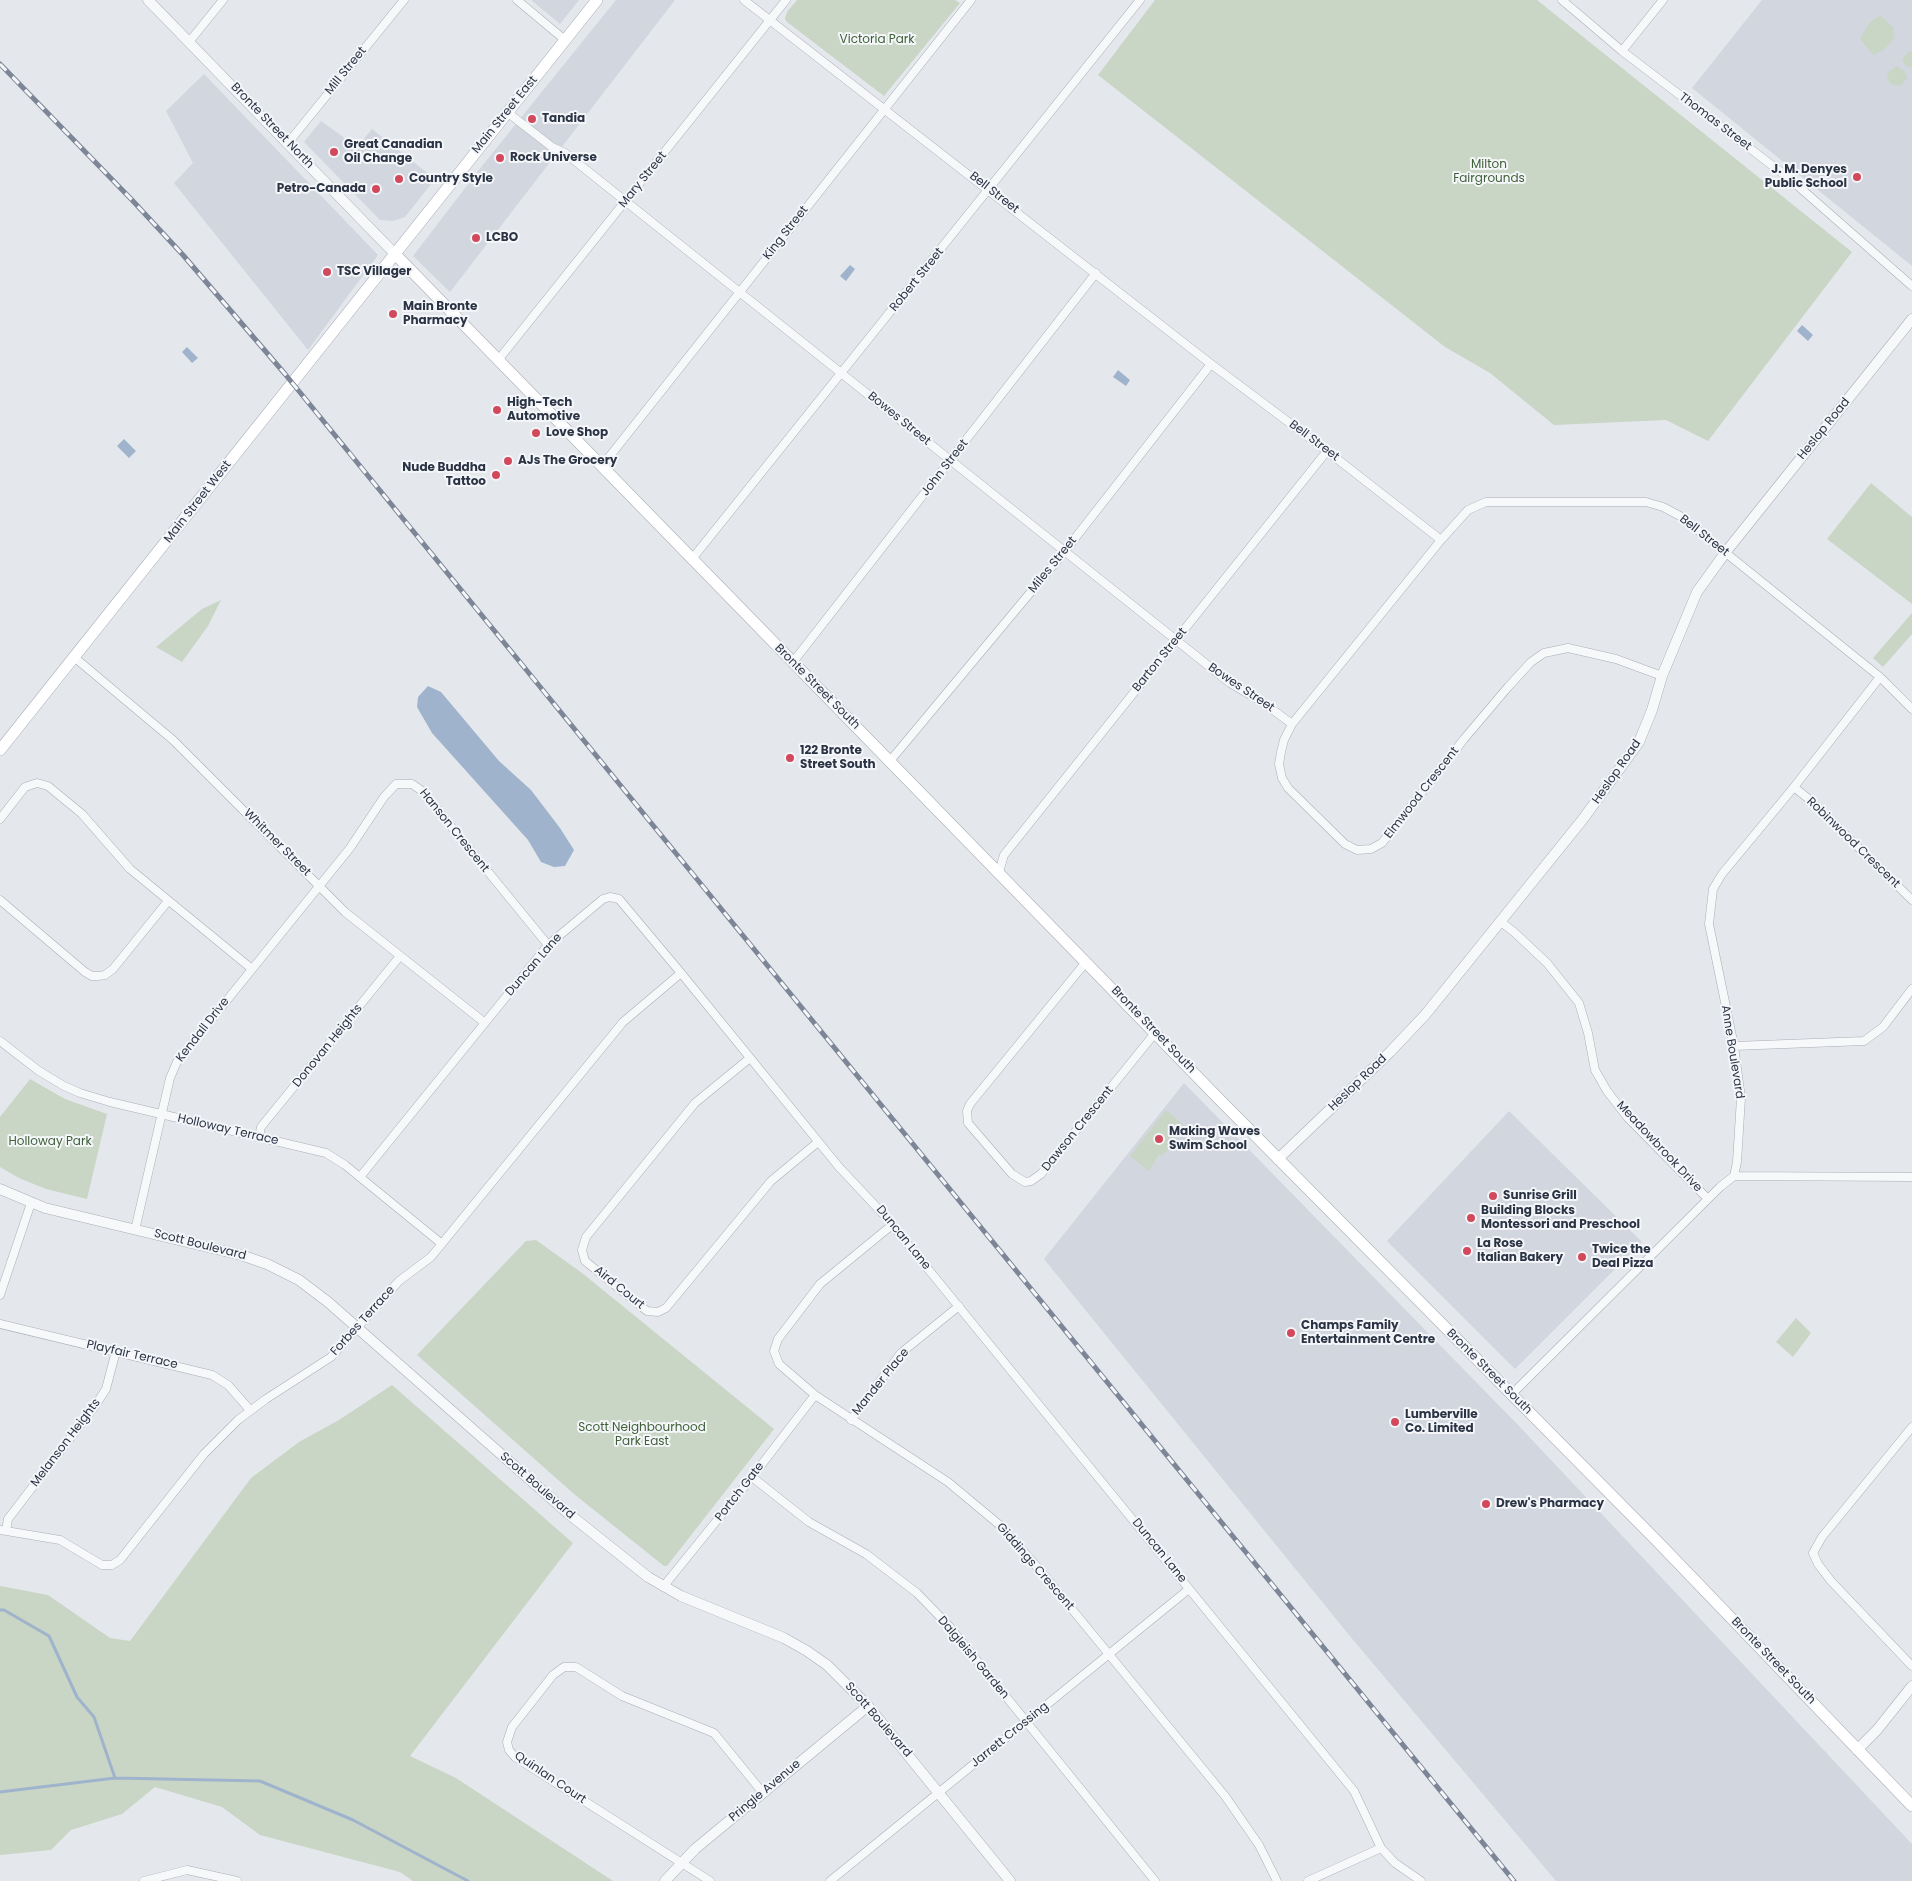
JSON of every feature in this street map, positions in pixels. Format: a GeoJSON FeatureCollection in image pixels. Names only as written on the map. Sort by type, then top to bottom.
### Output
{"type":"FeatureCollection","features":[{"type":"Feature","properties":{"kind":"main road","name":"Main Street East"},"geometry":{"type":"LineString","coordinates":[[394,253],[596,0]]}},
{"type":"Feature","properties":{"kind":"main road","name":"Bronte Street South"},"geometry":{"type":"LineString","coordinates":[[394,253],[1155,1033],[1663,1547],[1912,1806]]}},
{"type":"Feature","properties":{"kind":"main road","name":"Main Street West"},"geometry":{"type":"LineString","coordinates":[[0,750],[337,328],[394,253]]}},
{"type":"Feature","properties":{"kind":"street","name":"Bronte Street North"},"geometry":{"type":"LineString","coordinates":[[148,0],[394,253]]}},
{"type":"Feature","properties":{"kind":"street"},"geometry":{"type":"LineString","coordinates":[[189,42],[223,0]]}},
{"type":"Feature","properties":{"kind":"street","name":"Mill Street"},"geometry":{"type":"LineString","coordinates":[[288,142],[404,0]]}},
{"type":"Feature","properties":{"kind":"street"},"geometry":{"type":"LineString","coordinates":[[517,0],[565,40]]}},
{"type":"Feature","properties":{"kind":"street","name":"Bell Street"},"geometry":{"type":"LineString","coordinates":[[744,0],[1211,364],[1441,540],[1468,510],[1486,502],[1646,502],[1663,507],[1680,516],[1880,677],[1912,709]]}},
{"type":"Feature","properties":{"kind":"street","name":"Mary Street"},"geometry":{"type":"LineString","coordinates":[[499,359],[786,0]]}},
{"type":"Feature","properties":{"kind":"street","name":"King Street"},"geometry":{"type":"LineString","coordinates":[[602,466],[971,0]]}},
{"type":"Feature","properties":{"kind":"street","name":"Robert Street"},"geometry":{"type":"LineString","coordinates":[[692,559],[1140,0]]}},
{"type":"Feature","properties":{"kind":"street","name":"Thomas Street"},"geometry":{"type":"LineString","coordinates":[[1562,0],[1622,51],[1790,179],[1912,286]]}},
{"type":"Feature","properties":{"kind":"street"},"geometry":{"type":"LineString","coordinates":[[1622,51],[1663,0]]}},
{"type":"Feature","properties":{"kind":"street","name":"Bowes Street"},"geometry":{"type":"LineString","coordinates":[[507,112],[626,202],[1230,683],[1261,701],[1292,724]]}},
{"type":"Feature","properties":{"kind":"street","name":"John Street"},"geometry":{"type":"LineString","coordinates":[[793,662],[1096,273]]}},
{"type":"Feature","properties":{"kind":"street","name":"Heslop Road"},"geometry":{"type":"LineString","coordinates":[[1278,1158],[1342,1098],[1425,1015],[1583,819],[1639,742],[1652,710],[1662,676],[1698,592],[1725,553],[1912,319]]}},
{"type":"Feature","properties":{"kind":"street","name":"Miles Street"},"geometry":{"type":"LineString","coordinates":[[890,761],[1064,551],[1211,364]]}},
{"type":"Feature","properties":{"kind":"street","name":"Barton Street"},"geometry":{"type":"LineString","coordinates":[[998,872],[1004,855],[1327,451]]}},
{"type":"Feature","properties":{"kind":"street","name":"Elmwood Crescent"},"geometry":{"type":"LineString","coordinates":[[1441,540],[1292,724],[1284,740],[1279,764],[1282,778],[1318,819],[1345,844],[1357,850],[1371,849],[1382,843],[1464,739],[1508,687],[1531,662],[1544,654],[1568,648],[1616,659],[1662,676]]}},
{"type":"Feature","properties":{"kind":"street","name":"Whitmer Street"},"geometry":{"type":"LineString","coordinates":[[74,657],[173,740],[345,912],[485,1023]]}},
{"type":"Feature","properties":{"kind":"street","name":"Anne Boulevard"},"geometry":{"type":"LineString","coordinates":[[1734,1176],[1737,1162],[1741,1098],[1734,1046],[1709,924],[1710,902],[1722,874],[1794,787],[1880,677]]}},
{"type":"Feature","properties":{"kind":"street"},"geometry":{"type":"LineString","coordinates":[[0,819],[25,787],[37,783],[48,786],[82,814],[124,864],[252,969]]}},
{"type":"Feature","properties":{"kind":"street","name":"Hanson Crescent"},"geometry":{"type":"LineString","coordinates":[[319,886],[350,848],[391,788],[396,784],[412,784],[422,791],[548,945]]}},
{"type":"Feature","properties":{"kind":"street","name":"Robinwood Crescent"},"geometry":{"type":"LineString","coordinates":[[1794,787],[1810,800],[1912,900]]}},
{"type":"Feature","properties":{"kind":"street","name":"Kendall Drive"},"geometry":{"type":"LineString","coordinates":[[135,1230],[170,1078],[177,1062],[319,886]]}},
{"type":"Feature","properties":{"kind":"street","name":"Duncan Lane"},"geometry":{"type":"LineString","coordinates":[[360,1177],[548,945],[599,902],[615,897],[626,905],[818,1142],[848,1177],[874,1203],[1354,1791],[1381,1848],[1395,1863],[1421,1881]]}},
{"type":"Feature","properties":{"kind":"street"},"geometry":{"type":"LineString","coordinates":[[0,900],[92,976],[105,975],[113,969],[168,901]]}},
{"type":"Feature","properties":{"kind":"street","name":"Meadowbrook Drive"},"geometry":{"type":"LineString","coordinates":[[1501,922],[1546,963],[1579,1003],[1588,1033],[1595,1070],[1628,1118],[1708,1199]]}},
{"type":"Feature","properties":{"kind":"street","name":"Donovan Heights"},"geometry":{"type":"LineString","coordinates":[[259,1137],[262,1127],[400,956]]}},
{"type":"Feature","properties":{"kind":"street","name":"Dawson Crescent"},"geometry":{"type":"LineString","coordinates":[[1086,962],[969,1106],[967,1111],[968,1123],[1012,1174],[1025,1182],[1041,1174],[1155,1033]]}},
{"type":"Feature","properties":{"kind":"street","name":"Forbes Terrace"},"geometry":{"type":"LineString","coordinates":[[3,1530],[60,1540],[98,1564],[107,1566],[116,1563],[124,1556],[204,1454],[250,1410],[331,1357],[399,1281],[431,1257],[623,1022],[681,972]]}},
{"type":"Feature","properties":{"kind":"street"},"geometry":{"type":"LineString","coordinates":[[1734,1046],[1864,1041],[1883,1027],[1912,989]]}},
{"type":"Feature","properties":{"kind":"street","name":"Holloway Terrace"},"geometry":{"type":"LineString","coordinates":[[0,1041],[38,1071],[64,1086],[110,1102],[326,1153],[339,1160],[442,1244]]}},
{"type":"Feature","properties":{"kind":"street","name":"Aird Court"},"geometry":{"type":"LineString","coordinates":[[750,1058],[695,1102],[583,1241],[582,1250],[585,1261],[648,1311],[658,1312],[666,1308],[767,1185],[818,1142]]}},
{"type":"Feature","properties":{"kind":"street"},"geometry":{"type":"LineString","coordinates":[[1512,1394],[1708,1199],[1734,1176],[1912,1177]]}},
{"type":"Feature","properties":{"kind":"street","name":"Scott Boulevard"},"geometry":{"type":"LineString","coordinates":[[0,1189],[45,1208],[241,1254],[267,1264],[308,1286],[569,1514],[635,1567],[663,1587],[686,1599],[795,1644],[827,1665],[868,1706],[939,1793],[1005,1879]]}},
{"type":"Feature","properties":{"kind":"street"},"geometry":{"type":"LineString","coordinates":[[0,1294],[31,1203]]}},
{"type":"Feature","properties":{"kind":"street","name":"Giddings Crescent"},"geometry":{"type":"LineString","coordinates":[[892,1225],[825,1279],[780,1335],[775,1346],[775,1358],[779,1364],[815,1395],[934,1473],[990,1516],[1012,1538],[1225,1796],[1259,1845],[1277,1881]]}},
{"type":"Feature","properties":{"kind":"street","name":"Mander Place"},"geometry":{"type":"LineString","coordinates":[[851,1420],[902,1353],[959,1306]]}},
{"type":"Feature","properties":{"kind":"street","name":"Playfair Terrace"},"geometry":{"type":"LineString","coordinates":[[0,1324],[212,1375],[228,1385],[250,1410]]}},
{"type":"Feature","properties":{"kind":"street","name":"Melanson Heights"},"geometry":{"type":"LineString","coordinates":[[3,1530],[8,1519],[102,1396],[110,1378],[116,1351]]}},
{"type":"Feature","properties":{"kind":"street","name":"Portch Gate"},"geometry":{"type":"LineString","coordinates":[[663,1587],[752,1477],[815,1395]]}},
{"type":"Feature","properties":{"kind":"street"},"geometry":{"type":"LineString","coordinates":[[1912,1427],[1822,1537],[1813,1553],[1818,1564],[1831,1581],[1912,1666]]}},
{"type":"Feature","properties":{"kind":"street","name":"Dalgleish Garden"},"geometry":{"type":"LineString","coordinates":[[752,1477],[809,1522],[866,1554],[912,1588],[949,1626],[1155,1881]]}},
{"type":"Feature","properties":{"kind":"street","name":"Jarrett Crossing"},"geometry":{"type":"LineString","coordinates":[[830,1881],[1189,1589]]}},
{"type":"Feature","properties":{"kind":"street","name":"Quinlan Court"},"geometry":{"type":"LineString","coordinates":[[710,1881],[511,1752],[507,1742],[512,1727],[553,1675],[564,1667],[576,1667],[622,1696],[714,1733],[763,1793]]}},
{"type":"Feature","properties":{"kind":"street"},"geometry":{"type":"LineString","coordinates":[[1858,1750],[1877,1730],[1912,1686]]}},
{"type":"Feature","properties":{"kind":"street","name":"Pringle Avenue"},"geometry":{"type":"LineString","coordinates":[[666,1881],[695,1849],[868,1706]]}},
{"type":"Feature","properties":{"kind":"street"},"geometry":{"type":"LineString","coordinates":[[1308,1881],[1381,1848]]}},
{"type":"Feature","properties":{"kind":"street"},"geometry":{"type":"LineString","coordinates":[[144,1881],[187,1870],[237,1881]]}},
{"type":"Feature","properties":{"kind":"shaded area"},"geometry":{"type":"Polygon","coordinates":[[[531,0],[579,0],[560,24],[531,0]]]}},
{"type":"Feature","properties":{"kind":"shaded area"},"geometry":{"type":"Polygon","coordinates":[[[616,0],[675,0],[450,292],[413,256],[482,166],[616,0]]]}},
{"type":"Feature","properties":{"kind":"shaded area","name":"J. M. Denyes Public School"},"geometry":{"type":"Polygon","coordinates":[[[1762,0],[1912,0],[1912,266],[1692,88],[1762,0]]]}},
{"type":"Feature","properties":{"kind":"shaded area"},"geometry":{"type":"Polygon","coordinates":[[[204,74],[378,255],[308,350],[174,183],[193,163],[166,111],[204,74]]]}},
{"type":"Feature","properties":{"kind":"shaded area"},"geometry":{"type":"Polygon","coordinates":[[[321,121],[357,147],[372,129],[435,179],[405,217],[393,221],[380,220],[304,142],[321,121]]]}},
{"type":"Feature","properties":{"kind":"shaded area"},"geometry":{"type":"Polygon","coordinates":[[[1184,1083],[1519,1426],[1912,1844],[1912,1881],[1556,1881],[1349,1635],[1044,1259],[1184,1083]]]}},
{"type":"Feature","properties":{"kind":"shaded area"},"geometry":{"type":"Polygon","coordinates":[[[1509,1111],[1642,1242],[1515,1369],[1387,1241],[1509,1111]]]}},
{"type":"Feature","properties":{"kind":"green space","name":"Victoria Park"},"geometry":{"type":"Polygon","coordinates":[[[797,0],[955,0],[960,3],[884,96],[787,22],[785,19],[787,12],[797,0]]]}},
{"type":"Feature","properties":{"kind":"green space","name":"Milton Fairgrounds"},"geometry":{"type":"Polygon","coordinates":[[[1155,0],[1537,0],[1852,252],[1708,441],[1666,420],[1554,425],[1490,373],[1445,347],[1098,75],[1155,0]]]}},
{"type":"Feature","properties":{"kind":"green space"},"geometry":{"type":"Polygon","coordinates":[[[1880,16],[1893,27],[1894,38],[1885,49],[1874,55],[1860,39],[1870,22],[1880,16]]]}},
{"type":"Feature","properties":{"kind":"green space"},"geometry":{"type":"Polygon","coordinates":[[[1912,51],[1912,67],[1906,66],[1902,59],[1907,53],[1912,51]]]}},
{"type":"Feature","properties":{"kind":"green space"},"geometry":{"type":"Polygon","coordinates":[[[1897,66],[1904,71],[1908,78],[1899,86],[1891,84],[1887,78],[1889,72],[1897,66]]]}},
{"type":"Feature","properties":{"kind":"green space"},"geometry":{"type":"Polygon","coordinates":[[[1871,483],[1912,517],[1912,604],[1827,539],[1871,483]]]}},
{"type":"Feature","properties":{"kind":"green space"},"geometry":{"type":"Polygon","coordinates":[[[221,600],[208,626],[182,662],[156,647],[202,609],[221,600]]]}},
{"type":"Feature","properties":{"kind":"green space"},"geometry":{"type":"Polygon","coordinates":[[[1912,613],[1912,634],[1883,667],[1873,658],[1912,613]]]}},
{"type":"Feature","properties":{"kind":"green space","name":"Holloway Park"},"geometry":{"type":"Polygon","coordinates":[[[30,1079],[65,1099],[107,1114],[87,1199],[46,1189],[19,1178],[0,1167],[0,1117],[30,1079]]]}},
{"type":"Feature","properties":{"kind":"green space","name":"Making Waves Swim School"},"geometry":{"type":"Polygon","coordinates":[[[1166,1110],[1183,1125],[1173,1140],[1176,1142],[1162,1156],[1159,1154],[1149,1171],[1130,1156],[1166,1110]]]}},
{"type":"Feature","properties":{"kind":"green space","name":"Scott Neighbourhood Park East"},"geometry":{"type":"Polygon","coordinates":[[[536,1240],[582,1273],[774,1429],[667,1566],[664,1566],[574,1494],[417,1355],[526,1241],[536,1240]]]}},
{"type":"Feature","properties":{"kind":"green space"},"geometry":{"type":"Polygon","coordinates":[[[1796,1318],[1811,1333],[1793,1357],[1776,1342],[1796,1318]]]}},
{"type":"Feature","properties":{"kind":"green space"},"geometry":{"type":"Polygon","coordinates":[[[392,1385],[573,1543],[410,1756],[456,1778],[613,1881],[413,1881],[400,1872],[260,1835],[222,1807],[155,1787],[122,1814],[71,1830],[51,1850],[0,1855],[0,1586],[48,1595],[110,1638],[130,1641],[251,1478],[299,1442],[339,1420],[392,1385]]]}},
{"type":"Feature","properties":{"kind":"water"},"geometry":{"type":"Polygon","coordinates":[[[850,265],[855,269],[846,281],[840,276],[850,265]]]}},
{"type":"Feature","properties":{"kind":"water"},"geometry":{"type":"Polygon","coordinates":[[[1802,325],[1813,335],[1808,341],[1797,331],[1802,325]]]}},
{"type":"Feature","properties":{"kind":"water"},"geometry":{"type":"Polygon","coordinates":[[[187,347],[198,358],[192,363],[182,352],[187,347]]]}},
{"type":"Feature","properties":{"kind":"water"},"geometry":{"type":"Polygon","coordinates":[[[1118,370],[1130,380],[1126,386],[1113,377],[1118,370]]]}},
{"type":"Feature","properties":{"kind":"water"},"geometry":{"type":"Polygon","coordinates":[[[124,439],[136,451],[129,458],[117,446],[124,439]]]}},
{"type":"Feature","properties":{"kind":"water"},"geometry":{"type":"Polygon","coordinates":[[[428,686],[441,692],[499,761],[531,790],[560,828],[574,850],[565,866],[554,867],[541,862],[528,840],[432,733],[417,707],[418,697],[428,686]]]}},
{"type":"Feature","properties":{"kind":"waterway"},"geometry":{"type":"LineString","coordinates":[[0,1610],[4,1610],[49,1636],[77,1697],[94,1717],[115,1778]]}},
{"type":"Feature","properties":{"kind":"waterway"},"geometry":{"type":"LineString","coordinates":[[0,1792],[115,1778],[260,1781],[353,1820],[468,1881]]}},
{"type":"Feature","properties":{"kind":"railway"},"geometry":{"type":"LineString","coordinates":[[0,64],[183,255],[285,374],[1514,1881]]}},
{"type":"Feature","properties":{"kind":"place","name":"Tandia"},"geometry":{"type":"Point","coordinates":[532,119]}},
{"type":"Feature","properties":{"kind":"place","name":"Great Canadian Oil Change"},"geometry":{"type":"Point","coordinates":[334,152]}},
{"type":"Feature","properties":{"kind":"place","name":"Rock Universe"},"geometry":{"type":"Point","coordinates":[500,158]}},
{"type":"Feature","properties":{"kind":"place","name":"J. M. Denyes Public School"},"geometry":{"type":"Point","coordinates":[1857,177]}},
{"type":"Feature","properties":{"kind":"place","name":"Country Style"},"geometry":{"type":"Point","coordinates":[399,179]}},
{"type":"Feature","properties":{"kind":"place","name":"Petro-Canada"},"geometry":{"type":"Point","coordinates":[376,189]}},
{"type":"Feature","properties":{"kind":"place","name":"LCBO"},"geometry":{"type":"Point","coordinates":[476,238]}},
{"type":"Feature","properties":{"kind":"place","name":"TSC Villager"},"geometry":{"type":"Point","coordinates":[327,272]}},
{"type":"Feature","properties":{"kind":"place","name":"Main Bronte Pharmacy"},"geometry":{"type":"Point","coordinates":[393,314]}},
{"type":"Feature","properties":{"kind":"place","name":"High-Tech Automotive"},"geometry":{"type":"Point","coordinates":[497,410]}},
{"type":"Feature","properties":{"kind":"place","name":"Love Shop"},"geometry":{"type":"Point","coordinates":[536,433]}},
{"type":"Feature","properties":{"kind":"place","name":"AJs The Grocery"},"geometry":{"type":"Point","coordinates":[508,461]}},
{"type":"Feature","properties":{"kind":"place","name":"Nude Buddha Tattoo"},"geometry":{"type":"Point","coordinates":[496,475]}},
{"type":"Feature","properties":{"kind":"place","name":"122 Bronte Street South"},"geometry":{"type":"Point","coordinates":[790,758]}},
{"type":"Feature","properties":{"kind":"place","name":"Making Waves Swim School"},"geometry":{"type":"Point","coordinates":[1159,1139]}},
{"type":"Feature","properties":{"kind":"place","name":"Sunrise Grill"},"geometry":{"type":"Point","coordinates":[1493,1196]}},
{"type":"Feature","properties":{"kind":"place","name":"Building Blocks Montessori and Preschool"},"geometry":{"type":"Point","coordinates":[1471,1218]}},
{"type":"Feature","properties":{"kind":"place","name":"La Rose Italian Bakery"},"geometry":{"type":"Point","coordinates":[1467,1251]}},
{"type":"Feature","properties":{"kind":"place","name":"Twice the Deal Pizza"},"geometry":{"type":"Point","coordinates":[1582,1257]}},
{"type":"Feature","properties":{"kind":"place","name":"Champs Family Entertainment Centre"},"geometry":{"type":"Point","coordinates":[1291,1333]}},
{"type":"Feature","properties":{"kind":"place","name":"Lumberville Co. Limited"},"geometry":{"type":"Point","coordinates":[1395,1422]}},
{"type":"Feature","properties":{"kind":"place","name":"Drew's Pharmacy"},"geometry":{"type":"Point","coordinates":[1486,1504]}}]}
